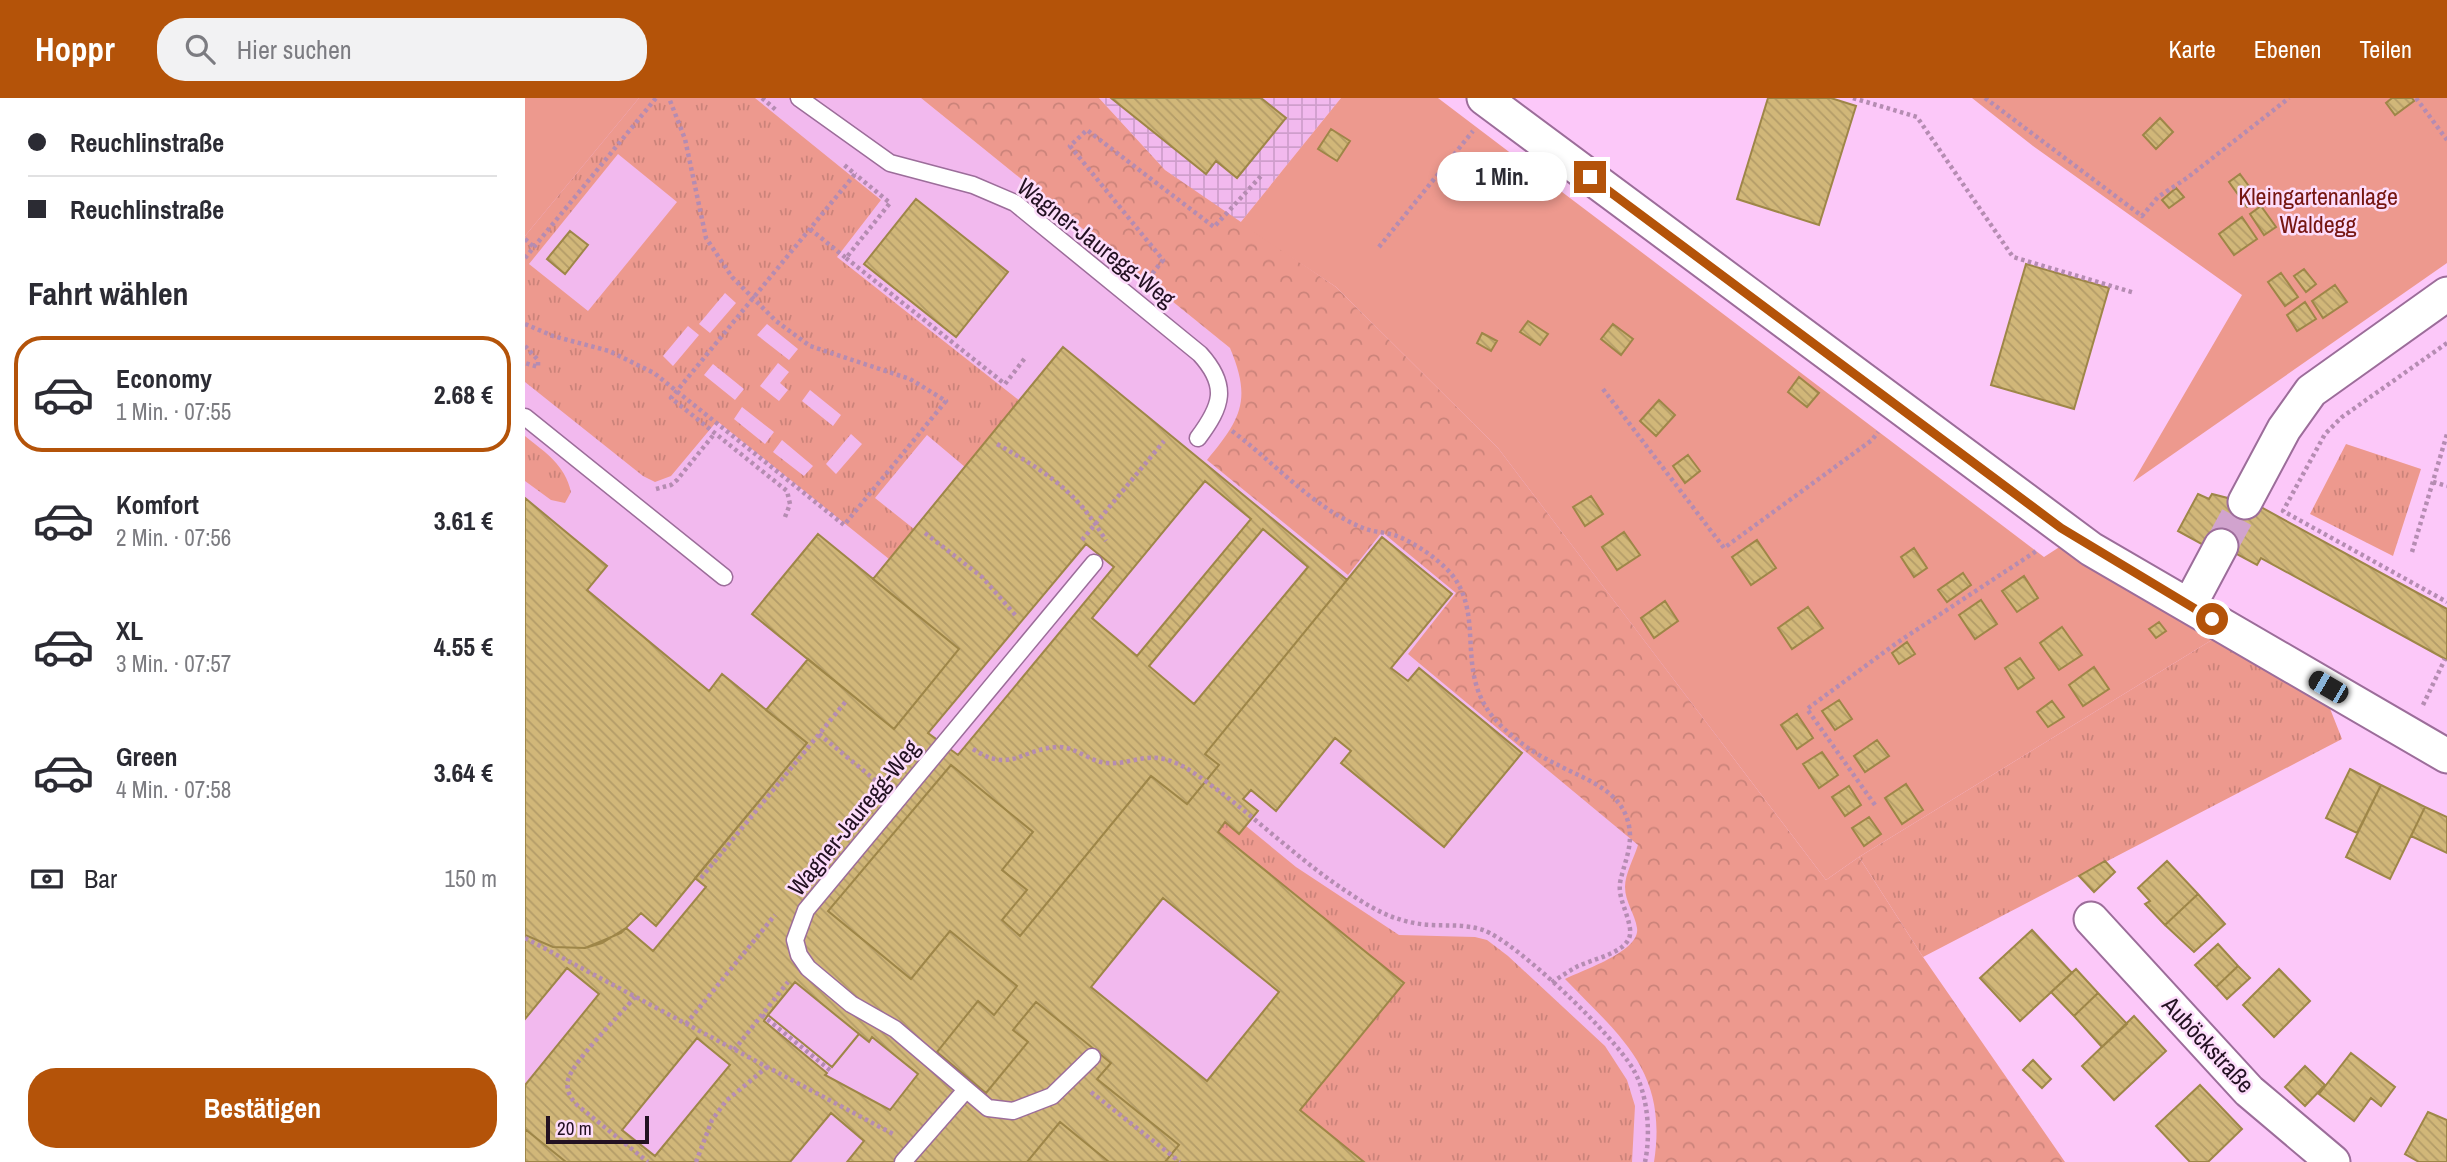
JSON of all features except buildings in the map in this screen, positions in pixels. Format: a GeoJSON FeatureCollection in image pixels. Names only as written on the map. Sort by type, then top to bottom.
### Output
{"type":"FeatureCollection","features":[{"type":"Feature","properties":{"kind":"street"},"geometry":{"type":"LineString","coordinates":[[1489,102],[2061,528],[2447,756]]}},
{"type":"Feature","properties":{"kind":"street"},"geometry":{"type":"LineString","coordinates":[[2245,502],[2284,429],[2311,391],[2447,294]]}},
{"type":"Feature","properties":{"kind":"street"},"geometry":{"type":"LineString","coordinates":[[2189,606],[2221,546]]}},
{"type":"Feature","properties":{"kind":"street","name":"Auböckstraße"},"geometry":{"type":"LineString","coordinates":[[2091,919],[2249,1091],[2333,1162]]}},
{"type":"Feature","properties":{"kind":"lane","name":"Wagner-Jauregg-Weg"},"geometry":{"type":"LineString","coordinates":[[799,98],[844,133],[890,163],[973,185],[1014,203],[1200,354],[1218,378],[1220,391],[1213,416],[1198,438]]}},
{"type":"Feature","properties":{"kind":"lane"},"geometry":{"type":"LineString","coordinates":[[525,417],[724,577]]}},
{"type":"Feature","properties":{"kind":"lane","name":"Wagner-Jauregg-Weg"},"geometry":{"type":"LineString","coordinates":[[804,962],[795,940],[806,910],[1094,563]]}},
{"type":"Feature","properties":{"kind":"lane"},"geometry":{"type":"LineString","coordinates":[[804,962],[851,1004],[895,1029],[988,1108],[1001,1112],[1013,1111],[1052,1096],[1074,1078],[1092,1057]]}},
{"type":"Feature","properties":{"kind":"lane"},"geometry":{"type":"LineString","coordinates":[[903,1162],[965,1091]]}},
{"type":"Feature","properties":{"kind":"path"},"geometry":{"type":"LineString","coordinates":[[525,258],[656,98]]}},
{"type":"Feature","properties":{"kind":"path"},"geometry":{"type":"LineString","coordinates":[[525,324],[553,336],[631,360],[676,391],[843,525],[946,401],[909,379],[810,346],[792,334],[732,276],[706,238],[685,139],[669,98]]}},
{"type":"Feature","properties":{"kind":"path"},"geometry":{"type":"LineString","coordinates":[[762,98],[783,115]]}},
{"type":"Feature","properties":{"kind":"path"},"geometry":{"type":"LineString","coordinates":[[1853,98],[1917,117],[2014,257],[2135,293]]}},
{"type":"Feature","properties":{"kind":"path"},"geometry":{"type":"LineString","coordinates":[[1985,98],[2142,216],[2171,186],[2187,178],[2289,98]]}},
{"type":"Feature","properties":{"kind":"path"},"geometry":{"type":"LineString","coordinates":[[2416,98],[2447,140]]}},
{"type":"Feature","properties":{"kind":"path"},"geometry":{"type":"LineString","coordinates":[[1379,247],[1489,102]]}},
{"type":"Feature","properties":{"kind":"path"},"geometry":{"type":"LineString","coordinates":[[1163,260],[1070,146],[1087,130],[1214,227],[1261,176]]}},
{"type":"Feature","properties":{"kind":"path"},"geometry":{"type":"LineString","coordinates":[[835,157],[890,203],[846,258]]}},
{"type":"Feature","properties":{"kind":"path"},"geometry":{"type":"LineString","coordinates":[[785,517],[790,504],[787,491],[671,397],[855,174]]}},
{"type":"Feature","properties":{"kind":"path"},"geometry":{"type":"LineString","coordinates":[[810,229],[1005,384],[1025,358]]}},
{"type":"Feature","properties":{"kind":"path"},"geometry":{"type":"LineString","coordinates":[[525,239],[534,247]]}},
{"type":"Feature","properties":{"kind":"path"},"geometry":{"type":"LineString","coordinates":[[2447,343],[2342,417],[2325,433],[2283,511],[2447,602]]}},
{"type":"Feature","properties":{"kind":"path"},"geometry":{"type":"LineString","coordinates":[[525,346],[538,360],[538,367],[525,363]]}},
{"type":"Feature","properties":{"kind":"path"},"geometry":{"type":"LineString","coordinates":[[1604,389],[1724,548],[1872,440],[1898,406]]}},
{"type":"Feature","properties":{"kind":"path"},"geometry":{"type":"LineString","coordinates":[[1213,416],[1346,520],[1376,533],[1394,535],[1412,544],[1456,579],[1463,595],[1469,660],[1478,699],[1495,720],[1519,740],[1555,764],[1602,786],[1614,795],[1623,809],[1630,834],[1629,855],[1619,890],[1630,932],[1629,940],[1620,948],[1576,967],[1551,983]]}},
{"type":"Feature","properties":{"kind":"path"},"geometry":{"type":"LineString","coordinates":[[648,487],[657,489],[671,485],[715,433]]}},
{"type":"Feature","properties":{"kind":"path"},"geometry":{"type":"LineString","coordinates":[[2412,552],[2447,435]]}},
{"type":"Feature","properties":{"kind":"path"},"geometry":{"type":"LineString","coordinates":[[1096,524],[1164,441]]}},
{"type":"Feature","properties":{"kind":"path"},"geometry":{"type":"LineString","coordinates":[[997,444],[1065,487],[1096,524],[1112,552]]}},
{"type":"Feature","properties":{"kind":"path"},"geometry":{"type":"LineString","coordinates":[[2433,481],[2447,486]]}},
{"type":"Feature","properties":{"kind":"path"},"geometry":{"type":"LineString","coordinates":[[1874,805],[1807,709],[1898,642],[2051,542],[2061,528]]}},
{"type":"Feature","properties":{"kind":"path"},"geometry":{"type":"LineString","coordinates":[[925,533],[982,577],[1018,618]]}},
{"type":"Feature","properties":{"kind":"path"},"geometry":{"type":"LineString","coordinates":[[2422,706],[2445,659]]}},
{"type":"Feature","properties":{"kind":"path"},"geometry":{"type":"LineString","coordinates":[[701,878],[847,700]]}},
{"type":"Feature","properties":{"kind":"path"},"geometry":{"type":"LineString","coordinates":[[819,734],[881,785]]}},
{"type":"Feature","properties":{"kind":"path"},"geometry":{"type":"LineString","coordinates":[[952,734],[987,759],[1001,762],[1060,747],[1103,763],[1114,764],[1141,757],[1167,759],[1190,770],[1257,820],[1314,868],[1374,909],[1391,918],[1411,922],[1464,925],[1483,930],[1516,952],[1551,983],[1617,1047],[1633,1068],[1646,1105],[1645,1162]]}},
{"type":"Feature","properties":{"kind":"path"},"geometry":{"type":"LineString","coordinates":[[525,938],[916,1147]]}},
{"type":"Feature","properties":{"kind":"path"},"geometry":{"type":"LineString","coordinates":[[734,1050],[804,962]]}},
{"type":"Feature","properties":{"kind":"path"},"geometry":{"type":"LineString","coordinates":[[635,997],[573,1069],[569,1077],[568,1093],[577,1105],[648,1162]]}},
{"type":"Feature","properties":{"kind":"path"},"geometry":{"type":"LineString","coordinates":[[762,1015],[831,1071]]}},
{"type":"Feature","properties":{"kind":"path"},"geometry":{"type":"LineString","coordinates":[[696,1162],[712,1120],[726,1101],[767,1067]]}},
{"type":"Feature","properties":{"kind":"path"},"geometry":{"type":"LineString","coordinates":[[1074,1078],[1180,1162]]}},
{"type":"Feature","properties":{"kind":"shaded area"},"geometry":{"type":"Polygon","coordinates":[[[525,98],[921,98],[1230,348],[1498,448],[1721,741],[1761,1162],[525,1162],[525,98]]]}},
{"type":"Feature","properties":{"kind":"shaded area"},"geometry":{"type":"Polygon","coordinates":[[[1099,98],[1341,98],[1240,223],[1165,170],[1099,98]]]}},
{"type":"Feature","properties":{"kind":"green space"},"geometry":{"type":"Polygon","coordinates":[[[525,98],[639,98],[525,236],[525,98]]]}},
{"type":"Feature","properties":{"kind":"green space"},"geometry":{"type":"Polygon","coordinates":[[[639,98],[755,98],[881,200],[837,257],[1020,401],[965,467],[927,435],[875,498],[914,529],[889,559],[717,421],[671,476],[655,482],[643,476],[525,382],[525,236],[639,98]],[[618,154],[529,264],[588,311],[677,202],[618,154]],[[725,293],[699,324],[710,333],[736,303],[725,293]],[[767,324],[757,335],[789,360],[798,349],[767,324]],[[688,326],[663,356],[673,366],[699,335],[688,326]],[[778,363],[760,386],[779,401],[788,390],[780,383],[789,372],[778,363]],[[713,364],[704,375],[735,400],[744,389],[713,364]],[[810,390],[802,401],[833,426],[841,415],[810,390]],[[742,407],[734,419],[765,444],[774,432],[742,407]],[[851,434],[826,464],[836,474],[862,444],[851,434]],[[782,440],[773,452],[804,476],[813,466],[782,440]]]}},
{"type":"Feature","properties":{"kind":"green space"},"geometry":{"type":"Polygon","coordinates":[[[921,98],[1099,98],[1165,170],[1336,287],[1498,448],[1826,880],[1859,857],[1923,957],[2065,1162],[1654,1162],[1657,1131],[1654,1104],[1647,1080],[1622,1039],[1565,979],[1621,952],[1636,936],[1636,923],[1627,898],[1625,882],[1638,845],[1408,654],[1456,593],[1382,532],[1348,575],[1207,460],[1228,433],[1239,408],[1240,382],[1230,348],[921,98]]]}},
{"type":"Feature","properties":{"kind":"green space"},"geometry":{"type":"Polygon","coordinates":[[[1341,98],[1438,98],[2044,557],[2061,546],[2215,638],[1826,880],[1498,448],[1336,287],[1240,223],[1341,98]]]}},
{"type":"Feature","properties":{"kind":"green space","name":"Kleingartenanlage Waldegg"},"geometry":{"type":"Polygon","coordinates":[[[1972,98],[2447,98],[2447,263],[2133,482],[2242,295],[2033,146],[1972,98]]]}},
{"type":"Feature","properties":{"kind":"green space"},"geometry":{"type":"Polygon","coordinates":[[[525,436],[554,460],[564,474],[571,492],[565,503],[551,500],[525,481],[525,436]]]}},
{"type":"Feature","properties":{"kind":"green space"},"geometry":{"type":"Polygon","coordinates":[[[2346,444],[2421,469],[2393,556],[2310,514],[2346,444]]]}},
{"type":"Feature","properties":{"kind":"green space"},"geometry":{"type":"Polygon","coordinates":[[[2215,638],[2329,706],[2342,739],[1923,957],[1859,857],[2215,638]]]}},
{"type":"Feature","properties":{"kind":"green space"},"geometry":{"type":"Polygon","coordinates":[[[1225,822],[1239,834],[1246,826],[1296,867],[1399,935],[1475,937],[1487,940],[1508,956],[1605,1046],[1627,1080],[1635,1106],[1632,1162],[1364,1162],[1300,1110],[1404,983],[1218,832],[1225,822]]]}},
{"type":"Feature","properties":{"kind":"tunnel"},"geometry":{"type":"LineString","coordinates":[[2221,546],[2245,502]]}},
{"type":"Feature","properties":{"kind":"route"},"geometry":{"type":"LineString","coordinates":[[1590,177],[2061,528],[2122,568],[2212,619]]}}]}
